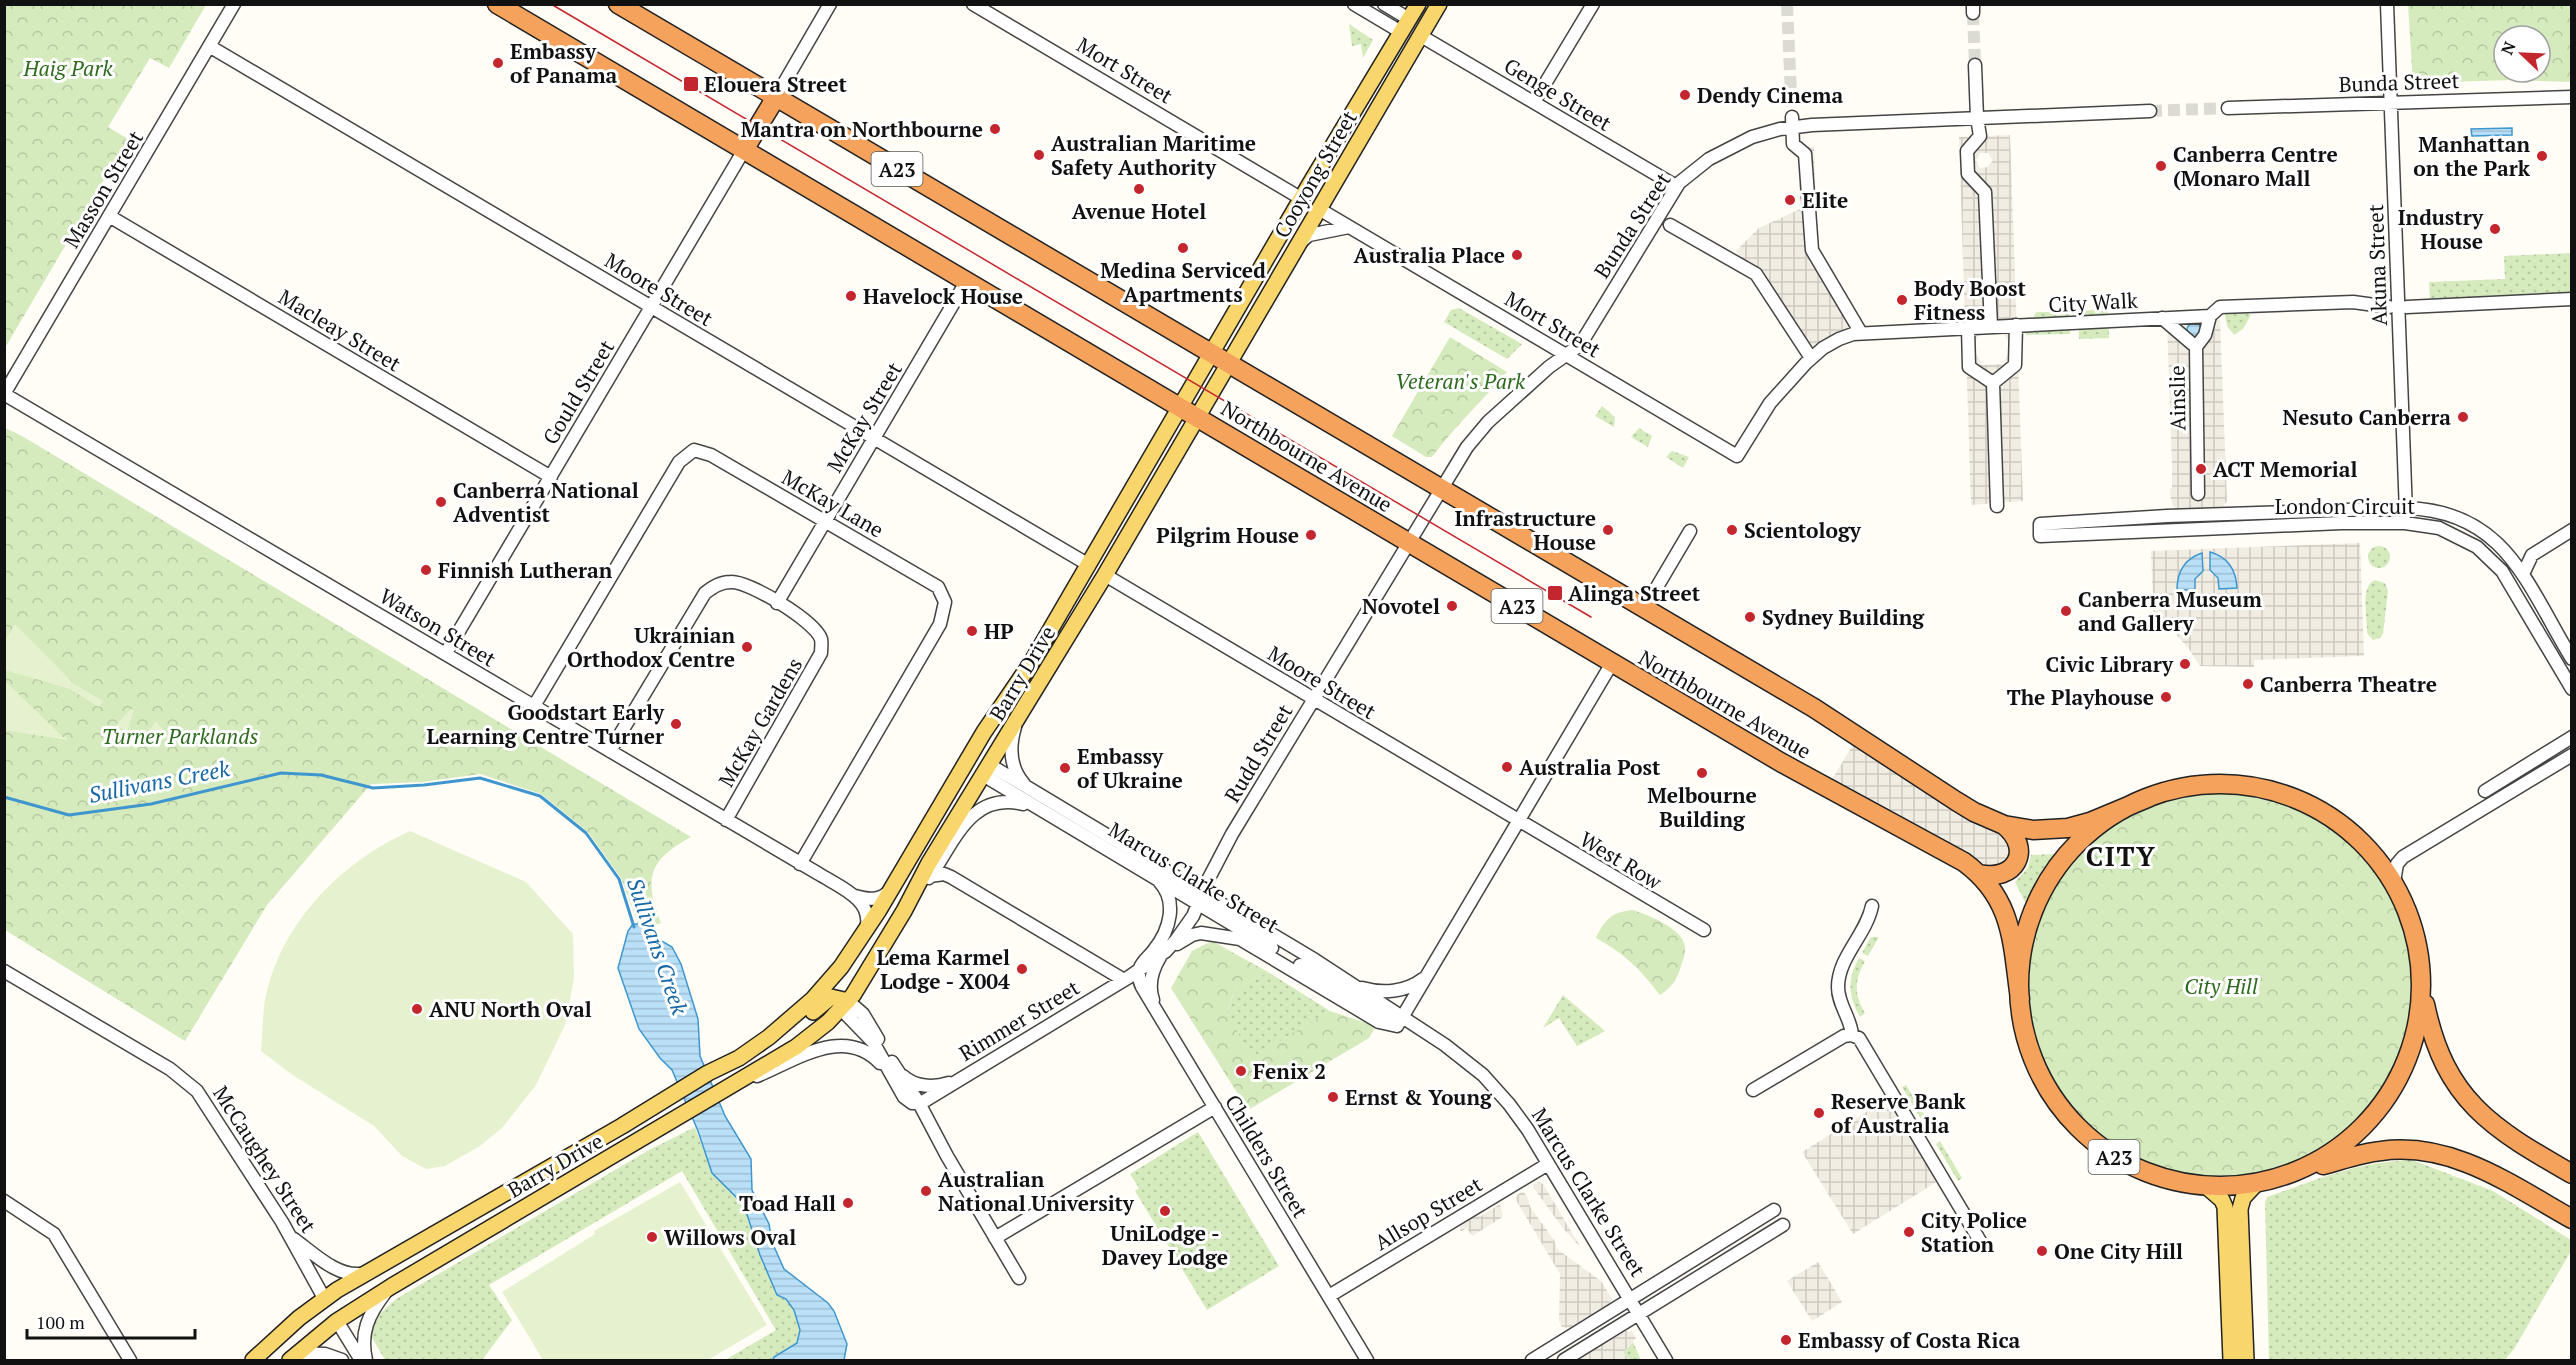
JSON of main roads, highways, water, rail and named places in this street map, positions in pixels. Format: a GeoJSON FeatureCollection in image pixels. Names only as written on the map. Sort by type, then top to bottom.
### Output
{"type":"FeatureCollection","features":[{"type":"Feature","properties":{"kind":"highway","name":"Northbourne Avenue"},"geometry":{"type":"LineString","coordinates":[[497,4],[1813,781],[1944,850],[1979,874],[1998,898],[2006,916],[2014,949],[2020,999]]}},
{"type":"Feature","properties":{"kind":"highway","name":"Northbourne Avenue"},"geometry":{"type":"LineString","coordinates":[[618,4],[1814,708],[1974,812],[2004,825],[2033,830],[2068,828],[2090,822],[2150,796]]}},
{"type":"Feature","properties":{"kind":"highway"},"geometry":{"type":"LineString","coordinates":[[744,150],[776,97]]}},
{"type":"Feature","properties":{"kind":"highway","name":"A23"},"geometry":{"type":"LineString","coordinates":[[2571,1174],[2512,1140],[2489,1122],[2454,1083],[2442,1064],[2430,1029],[2415,935],[2407,909],[2394,882],[2381,863],[2352,832],[2319,809],[2291,796],[2245,785],[2212,784],[2179,788],[2150,796],[2120,811],[2088,834],[2060,864],[2048,882],[2035,908],[2020,963],[2020,999],[2026,1038],[2036,1066],[2054,1099],[2079,1129],[2107,1152],[2140,1171],[2171,1181],[2206,1187],[2256,1184],[2383,1150],[2437,1153],[2479,1167],[2571,1219]]}},
{"type":"Feature","properties":{"kind":"highway"},"geometry":{"type":"LineString","coordinates":[[1979,874],[1997,876],[2008,872],[2016,864],[2019,853],[2017,841],[2004,825]]}},
{"type":"Feature","properties":{"kind":"highway","name":"A23"},"geometry":{"type":"LineString","coordinates":[[2298,1172],[2348,1141],[2374,1115],[2388,1096],[2412,1046],[2419,1018],[2422,988]]}},
{"type":"Feature","properties":{"kind":"main road","name":"Cooyong Street"},"geometry":{"type":"LineString","coordinates":[[1210,354],[1418,4]]}},
{"type":"Feature","properties":{"kind":"main road","name":"Cooyong Street"},"geometry":{"type":"LineString","coordinates":[[1227,364],[1439,4]]}},
{"type":"Feature","properties":{"kind":"main road"},"geometry":{"type":"LineString","coordinates":[[1405,26],[1421,36]]}},
{"type":"Feature","properties":{"kind":"main road"},"geometry":{"type":"LineString","coordinates":[[1337,138],[1354,148]]}},
{"type":"Feature","properties":{"kind":"main road","name":"Mort Street"},"geometry":{"type":"LineString","coordinates":[[1302,199],[1319,209]]}},
{"type":"Feature","properties":{"kind":"main road","name":"Barry Drive"},"geometry":{"type":"LineString","coordinates":[[820,991],[852,951],[893,888],[969,759],[1089,566],[1210,354]]}},
{"type":"Feature","properties":{"kind":"main road","name":"Barry Drive"},"geometry":{"type":"LineString","coordinates":[[294,1357],[337,1321],[392,1286],[802,1043],[841,1000],[904,911],[929,863],[1105,575],[1227,364]]}},
{"type":"Feature","properties":{"kind":"main road","name":"Marcus Clarke Street"},"geometry":{"type":"LineString","coordinates":[[969,759],[986,770]]}},
{"type":"Feature","properties":{"kind":"main road","name":"Barry Drive"},"geometry":{"type":"LineString","coordinates":[[841,1000],[841,974],[852,951]]}},
{"type":"Feature","properties":{"kind":"main road"},"geometry":{"type":"LineString","coordinates":[[708,1073],[722,1059],[763,1031],[800,997],[810,992],[820,991],[841,1000]]}},
{"type":"Feature","properties":{"kind":"main road","name":"Barry Drive"},"geometry":{"type":"LineString","coordinates":[[253,1360],[324,1298],[365,1272],[708,1073],[768,1047],[785,1036],[827,999],[841,1000]]}},
{"type":"Feature","properties":{"kind":"main road"},"geometry":{"type":"LineString","coordinates":[[2246,1360],[2240,1209],[2243,1198],[2256,1184]]}},
{"type":"Feature","properties":{"kind":"main road"},"geometry":{"type":"LineString","coordinates":[[2206,1187],[2222,1200],[2224,1207],[2231,1360]]}},
{"type":"Feature","properties":{"kind":"main road","name":"McCaughey Street"},"geometry":{"type":"LineString","coordinates":[[324,1298],[337,1321]]}},
{"type":"Feature","properties":{"kind":"water"},"geometry":{"type":"Polygon","coordinates":[[[2512,128],[2512,135],[2472,136],[2471,129],[2512,128]]]}},
{"type":"Feature","properties":{"kind":"water"},"geometry":{"type":"Polygon","coordinates":[[[2191,323],[2197,323],[2201,330],[2197,337],[2191,337],[2187,333],[2187,327],[2191,323]]]}},
{"type":"Feature","properties":{"kind":"water"},"geometry":{"type":"Polygon","coordinates":[[[2210,552],[2222,557],[2230,565],[2235,575],[2237,588],[2219,589],[2218,578],[2210,570],[2210,552]]]}},
{"type":"Feature","properties":{"kind":"water"},"geometry":{"type":"Polygon","coordinates":[[[2202,553],[2203,571],[2195,579],[2195,590],[2177,590],[2178,577],[2183,567],[2190,559],[2202,553]]]}},
{"type":"Feature","properties":{"kind":"water"},"geometry":{"type":"Polygon","coordinates":[[[633,924],[642,924],[648,933],[672,947],[681,964],[698,1019],[700,1056],[725,1116],[751,1159],[752,1190],[769,1224],[772,1242],[784,1269],[828,1303],[834,1311],[847,1344],[844,1360],[773,1360],[774,1357],[797,1343],[800,1330],[794,1310],[786,1299],[777,1295],[760,1255],[744,1205],[712,1173],[698,1131],[672,1070],[660,1058],[639,1029],[618,968],[628,931],[633,924]]]}},
{"type":"Feature","properties":{"kind":"waterway","name":"Sullivans Creek"},"geometry":{"type":"LineString","coordinates":[[4,797],[69,815],[151,804],[281,773],[321,775],[373,788],[480,778],[540,796],[586,833],[619,879],[634,927]]}},
{"type":"Feature","properties":{"kind":"tunnel"},"geometry":{"type":"LineString","coordinates":[[1787,4],[1792,117]]}},
{"type":"Feature","properties":{"kind":"tunnel"},"geometry":{"type":"LineString","coordinates":[[1973,13],[1975,65]]}},
{"type":"Feature","properties":{"kind":"tunnel"},"geometry":{"type":"LineString","coordinates":[[2150,111],[2228,108]]}},
{"type":"Feature","properties":{"kind":"tram line"},"geometry":{"type":"LineString","coordinates":[[551,4],[1591,617]]}},
{"type":"Feature","properties":{"kind":"place","name":"Embassy of Panama"},"geometry":{"type":"Point","coordinates":[498,63]}},
{"type":"Feature","properties":{"kind":"place","name":"Elouera Street"},"geometry":{"type":"Point","coordinates":[691,84]}},
{"type":"Feature","properties":{"kind":"place","name":"Dendy Cinema"},"geometry":{"type":"Point","coordinates":[1685,95]}},
{"type":"Feature","properties":{"kind":"place","name":"Mantra on Northbourne"},"geometry":{"type":"Point","coordinates":[995,129]}},
{"type":"Feature","properties":{"kind":"place","name":"Australian Maritime Safety Authority"},"geometry":{"type":"Point","coordinates":[1039,155]}},
{"type":"Feature","properties":{"kind":"place","name":"Manhattan on the Park"},"geometry":{"type":"Point","coordinates":[2542,156]}},
{"type":"Feature","properties":{"kind":"place","name":"Canberra Centre (Monaro Mall"},"geometry":{"type":"Point","coordinates":[2161,166]}},
{"type":"Feature","properties":{"kind":"place","name":"Avenue Hotel"},"geometry":{"type":"Point","coordinates":[1139,189]}},
{"type":"Feature","properties":{"kind":"place","name":"Elite"},"geometry":{"type":"Point","coordinates":[1790,200]}},
{"type":"Feature","properties":{"kind":"place","name":"Industry House"},"geometry":{"type":"Point","coordinates":[2495,229]}},
{"type":"Feature","properties":{"kind":"place","name":"Medina Serviced Apartments"},"geometry":{"type":"Point","coordinates":[1183,248]}},
{"type":"Feature","properties":{"kind":"place","name":"Australia Place"},"geometry":{"type":"Point","coordinates":[1517,255]}},
{"type":"Feature","properties":{"kind":"place","name":"Havelock House"},"geometry":{"type":"Point","coordinates":[851,296]}},
{"type":"Feature","properties":{"kind":"place","name":"Body Boost Fitness"},"geometry":{"type":"Point","coordinates":[1902,300]}},
{"type":"Feature","properties":{"kind":"place","name":"Nesuto Canberra"},"geometry":{"type":"Point","coordinates":[2463,417]}},
{"type":"Feature","properties":{"kind":"place","name":"ACT Memorial"},"geometry":{"type":"Point","coordinates":[2201,469]}},
{"type":"Feature","properties":{"kind":"place","name":"Canberra National Adventist"},"geometry":{"type":"Point","coordinates":[441,502]}},
{"type":"Feature","properties":{"kind":"place","name":"Infrastructure House"},"geometry":{"type":"Point","coordinates":[1608,530]}},
{"type":"Feature","properties":{"kind":"place","name":"Scientology"},"geometry":{"type":"Point","coordinates":[1732,530]}},
{"type":"Feature","properties":{"kind":"place","name":"Pilgrim House"},"geometry":{"type":"Point","coordinates":[1311,535]}},
{"type":"Feature","properties":{"kind":"place","name":"Finnish Lutheran"},"geometry":{"type":"Point","coordinates":[426,570]}},
{"type":"Feature","properties":{"kind":"place","name":"Alinga Street"},"geometry":{"type":"Point","coordinates":[1555,593]}},
{"type":"Feature","properties":{"kind":"place","name":"Novotel"},"geometry":{"type":"Point","coordinates":[1452,606]}},
{"type":"Feature","properties":{"kind":"place","name":"Canberra Museum and Gallery"},"geometry":{"type":"Point","coordinates":[2066,611]}},
{"type":"Feature","properties":{"kind":"place","name":"Sydney Building"},"geometry":{"type":"Point","coordinates":[1750,617]}},
{"type":"Feature","properties":{"kind":"place","name":"HP"},"geometry":{"type":"Point","coordinates":[972,631]}},
{"type":"Feature","properties":{"kind":"place","name":"Ukrainian Orthodox Centre"},"geometry":{"type":"Point","coordinates":[747,647]}},
{"type":"Feature","properties":{"kind":"place","name":"Civic Library"},"geometry":{"type":"Point","coordinates":[2185,664]}},
{"type":"Feature","properties":{"kind":"place","name":"Canberra Theatre"},"geometry":{"type":"Point","coordinates":[2248,684]}},
{"type":"Feature","properties":{"kind":"place","name":"The Playhouse"},"geometry":{"type":"Point","coordinates":[2166,697]}},
{"type":"Feature","properties":{"kind":"place","name":"Goodstart Early Learning Centre Turner"},"geometry":{"type":"Point","coordinates":[676,724]}},
{"type":"Feature","properties":{"kind":"place","name":"Australia Post"},"geometry":{"type":"Point","coordinates":[1507,767]}},
{"type":"Feature","properties":{"kind":"place","name":"Embassy of Ukraine"},"geometry":{"type":"Point","coordinates":[1065,768]}},
{"type":"Feature","properties":{"kind":"place","name":"Melbourne Building"},"geometry":{"type":"Point","coordinates":[1702,773]}},
{"type":"Feature","properties":{"kind":"place","name":"Lema Karmel Lodge - X004"},"geometry":{"type":"Point","coordinates":[1022,969]}},
{"type":"Feature","properties":{"kind":"place","name":"ANU North Oval"},"geometry":{"type":"Point","coordinates":[417,1009]}},
{"type":"Feature","properties":{"kind":"place","name":"Fenix 2"},"geometry":{"type":"Point","coordinates":[1241,1071]}},
{"type":"Feature","properties":{"kind":"place","name":"Ernst & Young"},"geometry":{"type":"Point","coordinates":[1333,1097]}},
{"type":"Feature","properties":{"kind":"place","name":"Reserve Bank of Australia"},"geometry":{"type":"Point","coordinates":[1819,1113]}},
{"type":"Feature","properties":{"kind":"place","name":"Australian National University"},"geometry":{"type":"Point","coordinates":[926,1191]}},
{"type":"Feature","properties":{"kind":"place","name":"Toad Hall"},"geometry":{"type":"Point","coordinates":[848,1203]}},
{"type":"Feature","properties":{"kind":"place","name":"UniLodge - Davey Lodge"},"geometry":{"type":"Point","coordinates":[1165,1211]}},
{"type":"Feature","properties":{"kind":"place","name":"City Police Station"},"geometry":{"type":"Point","coordinates":[1909,1232]}},
{"type":"Feature","properties":{"kind":"place","name":"Willows Oval"},"geometry":{"type":"Point","coordinates":[652,1237]}},
{"type":"Feature","properties":{"kind":"place","name":"One City Hill"},"geometry":{"type":"Point","coordinates":[2042,1251]}},
{"type":"Feature","properties":{"kind":"place","name":"Embassy of Costa Rica"},"geometry":{"type":"Point","coordinates":[1786,1340]}},
{"type":"Feature","properties":{"kind":"district","name":"CITY"},"geometry":{"type":"Point","coordinates":[2121,856]}},
{"type":"Feature","properties":{"kind":"park label","name":"Haig Park"},"geometry":{"type":"Point","coordinates":[68,68]}},
{"type":"Feature","properties":{"kind":"park label","name":"Veteran's Park"},"geometry":{"type":"Point","coordinates":[1460,381]}},
{"type":"Feature","properties":{"kind":"park label","name":"Turner Parklands"},"geometry":{"type":"Point","coordinates":[180,736]}},
{"type":"Feature","properties":{"kind":"park label","name":"City Hill"},"geometry":{"type":"Point","coordinates":[2221,986]}}]}
